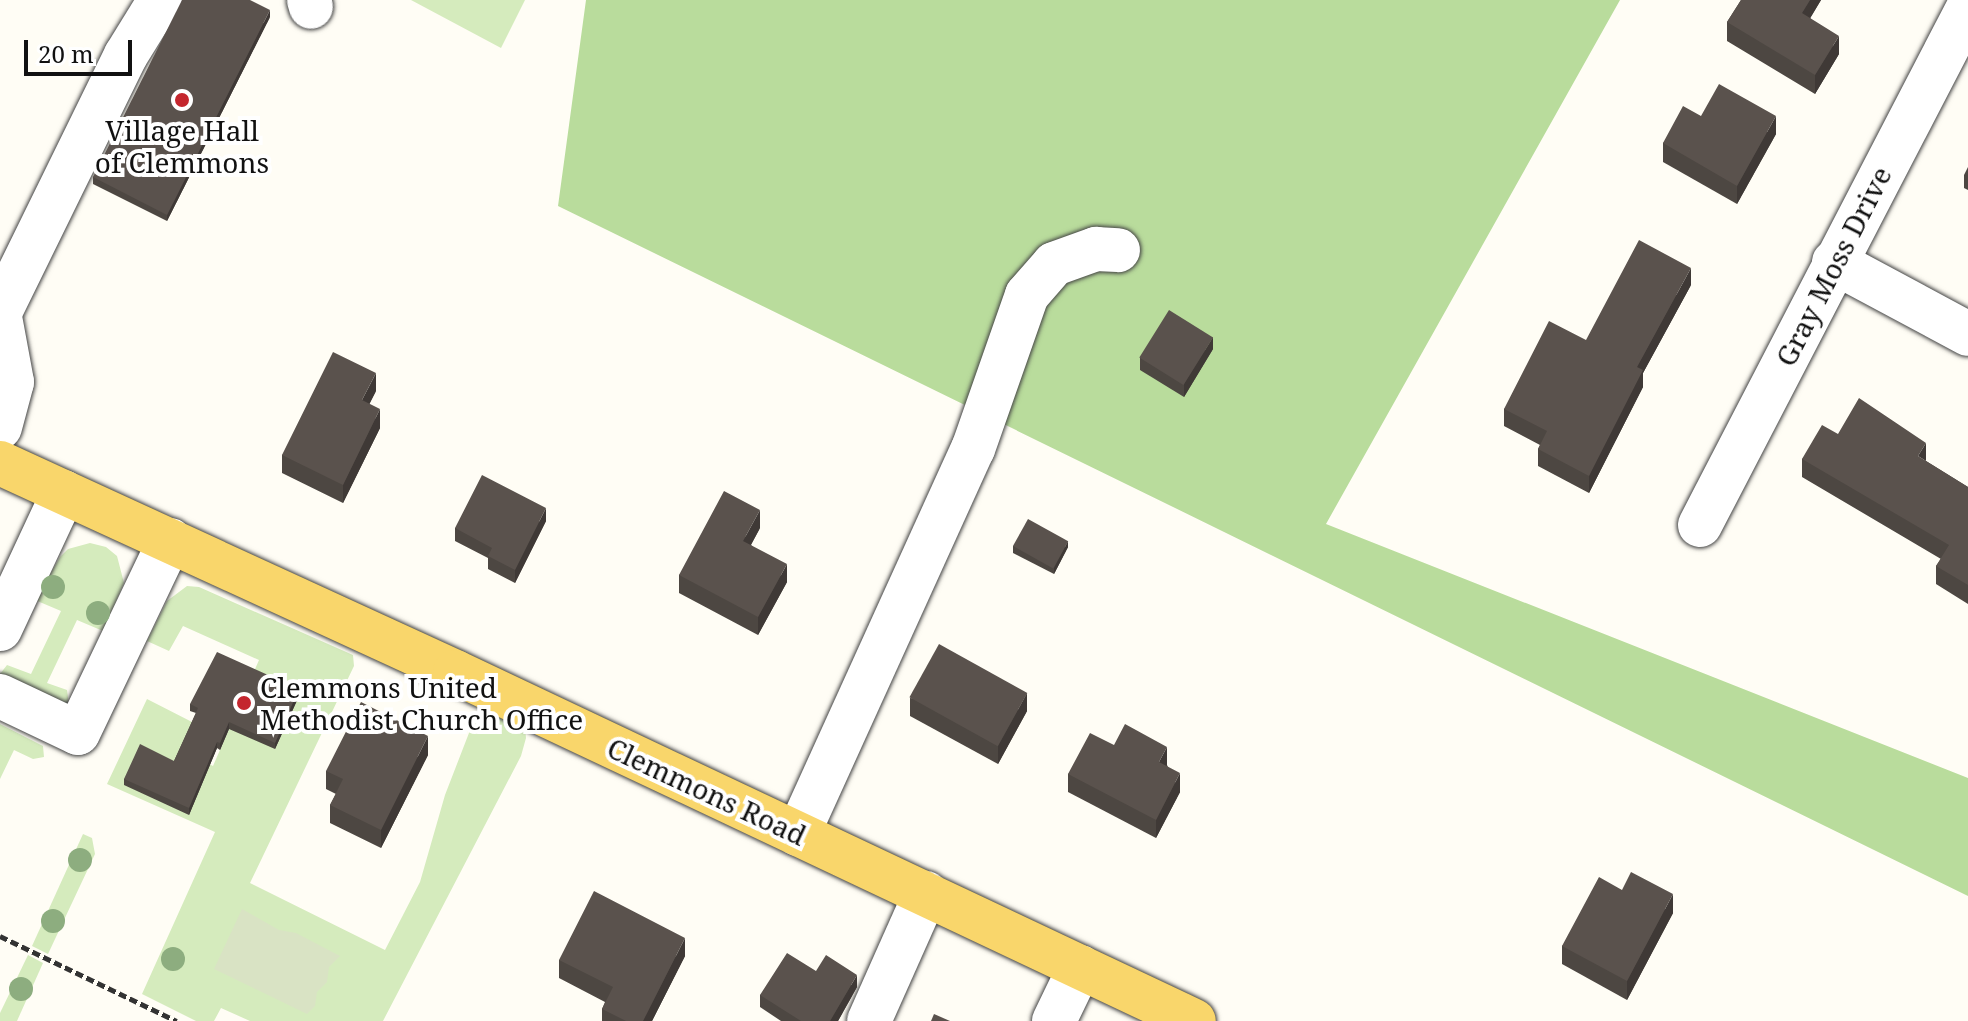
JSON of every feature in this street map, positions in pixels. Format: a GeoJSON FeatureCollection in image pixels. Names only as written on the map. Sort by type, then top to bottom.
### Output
{"type":"FeatureCollection","features":[{"type":"Feature","properties":{"kind":"main road","name":"Clemmons Road"},"geometry":{"type":"LineString","coordinates":[[0,463],[926,893],[1194,1021]]}},
{"type":"Feature","properties":{"kind":"street"},"geometry":{"type":"LineString","coordinates":[[0,427],[12,382],[0,315],[126,55],[160,0]]}},
{"type":"Feature","properties":{"kind":"street","name":"Gray Moss Drive"},"geometry":{"type":"LineString","coordinates":[[1700,525],[1968,8]]}},
{"type":"Feature","properties":{"kind":"street"},"geometry":{"type":"LineString","coordinates":[[798,834],[973,449],[1027,295],[1054,264],[1096,249],[1118,250]]}},
{"type":"Feature","properties":{"kind":"street"},"geometry":{"type":"LineString","coordinates":[[1834,262],[1968,334]]}},
{"type":"Feature","properties":{"kind":"street"},"geometry":{"type":"LineString","coordinates":[[0,629],[64,492]]}},
{"type":"Feature","properties":{"kind":"street"},"geometry":{"type":"LineString","coordinates":[[0,696],[78,733],[170,540]]}},
{"type":"Feature","properties":{"kind":"street"},"geometry":{"type":"LineString","coordinates":[[869,1021],[926,893]]}},
{"type":"Feature","properties":{"kind":"street"},"geometry":{"type":"LineString","coordinates":[[1054,1021],[1080,967]]}},
{"type":"Feature","properties":{"kind":"path"},"geometry":{"type":"LineString","coordinates":[[0,936],[177,1021]]}},
{"type":"Feature","properties":{"kind":"green space"},"geometry":{"type":"Polygon","coordinates":[[[411,0],[525,0],[501,48],[411,0]]]}},
{"type":"Feature","properties":{"kind":"green space"},"geometry":{"type":"Polygon","coordinates":[[[586,0],[1620,0],[1326,524],[1968,778],[1968,896],[558,206],[586,0]]]}},
{"type":"Feature","properties":{"kind":"green space"},"geometry":{"type":"Polygon","coordinates":[[[90,543],[106,547],[117,556],[124,583],[103,631],[77,620],[47,683],[67,690],[69,705],[0,674],[7,665],[31,674],[61,611],[35,600],[60,557],[68,549],[90,543]]]}},
{"type":"Feature","properties":{"kind":"green space"},"geometry":{"type":"Polygon","coordinates":[[[187,586],[199,587],[353,655],[354,666],[250,883],[385,950],[420,882],[445,795],[474,720],[485,705],[525,728],[526,738],[521,756],[383,1021],[250,1021],[221,1008],[214,1021],[196,1021],[142,994],[215,832],[107,784],[147,699],[194,723],[195,757],[213,766],[259,660],[183,626],[169,651],[147,641],[167,601],[187,586]]]}},
{"type":"Feature","properties":{"kind":"green space"},"geometry":{"type":"Polygon","coordinates":[[[0,724],[43,746],[44,757],[33,759],[14,750],[0,779],[0,724]]]}},
{"type":"Feature","properties":{"kind":"green space"},"geometry":{"type":"Polygon","coordinates":[[[83,834],[92,838],[95,854],[48,954],[32,946],[83,834]]]}},
{"type":"Feature","properties":{"kind":"green space"},"geometry":{"type":"Polygon","coordinates":[[[242,909],[279,930],[296,933],[340,956],[329,967],[327,982],[317,992],[315,1006],[307,1014],[214,969],[242,909]]]}},
{"type":"Feature","properties":{"kind":"green space"},"geometry":{"type":"Polygon","coordinates":[[[28,955],[43,963],[17,1021],[0,1021],[0,1013],[28,955]]]}},
{"type":"Feature","properties":{"kind":"building","name":"Village Hall of Clemmons"},"geometry":{"type":"Polygon","coordinates":[[[182,0],[250,0],[270,10],[167,215],[93,177],[182,0]]]}},
{"type":"Feature","properties":{"kind":"building"},"geometry":{"type":"Polygon","coordinates":[[[1741,0],[1810,0],[1802,13],[1839,36],[1815,75],[1727,22],[1741,0]]]}},
{"type":"Feature","properties":{"kind":"building"},"geometry":{"type":"Polygon","coordinates":[[[1719,84],[1776,116],[1737,186],[1663,143],[1683,106],[1701,116],[1719,84]]]}},
{"type":"Feature","properties":{"kind":"building"},"geometry":{"type":"Polygon","coordinates":[[[1639,240],[1691,268],[1637,367],[1643,370],[1589,476],[1538,449],[1547,431],[1504,409],[1549,321],[1586,340],[1639,240]]]}},
{"type":"Feature","properties":{"kind":"building"},"geometry":{"type":"Polygon","coordinates":[[[1169,310],[1213,338],[1183,385],[1139,357],[1169,310]]]}},
{"type":"Feature","properties":{"kind":"building"},"geometry":{"type":"Polygon","coordinates":[[[333,352],[376,373],[362,400],[380,409],[343,485],[282,455],[333,352]]]}},
{"type":"Feature","properties":{"kind":"building"},"geometry":{"type":"Polygon","coordinates":[[[1859,398],[1926,443],[1918,456],[1968,487],[1968,585],[1936,566],[1949,545],[1802,459],[1822,425],[1838,434],[1859,398]]]}},
{"type":"Feature","properties":{"kind":"building"},"geometry":{"type":"Polygon","coordinates":[[[482,475],[546,508],[515,570],[488,556],[492,548],[455,528],[482,475]]]}},
{"type":"Feature","properties":{"kind":"building"},"geometry":{"type":"Polygon","coordinates":[[[724,491],[760,510],[743,541],[787,564],[758,617],[679,575],[724,491]]]}},
{"type":"Feature","properties":{"kind":"building"},"geometry":{"type":"Polygon","coordinates":[[[1028,519],[1068,541],[1053,568],[1013,546],[1028,519]]]}},
{"type":"Feature","properties":{"kind":"building"},"geometry":{"type":"Polygon","coordinates":[[[939,644],[1027,693],[998,746],[909,697],[939,644]]]}},
{"type":"Feature","properties":{"kind":"building"},"geometry":{"type":"Polygon","coordinates":[[[217,652],[299,689],[275,743],[229,722],[220,743],[217,742],[189,808],[124,779],[140,744],[174,761],[198,708],[190,704],[217,652]]]}},
{"type":"Feature","properties":{"kind":"building"},"geometry":{"type":"Polygon","coordinates":[[[361,702],[428,736],[381,830],[330,805],[343,779],[326,771],[361,702]]]}},
{"type":"Feature","properties":{"kind":"building"},"geometry":{"type":"Polygon","coordinates":[[[1125,724],[1167,747],[1159,762],[1180,773],[1156,820],[1068,774],[1090,733],[1114,745],[1125,724]]]}},
{"type":"Feature","properties":{"kind":"building"},"geometry":{"type":"Polygon","coordinates":[[[1631,872],[1673,894],[1627,981],[1562,946],[1599,877],[1622,890],[1631,872]]]}},
{"type":"Feature","properties":{"kind":"building"},"geometry":{"type":"Polygon","coordinates":[[[594,891],[685,938],[643,1021],[626,1021],[602,1009],[613,987],[559,960],[594,891]]]}},
{"type":"Feature","properties":{"kind":"building"},"geometry":{"type":"Polygon","coordinates":[[[787,953],[816,971],[826,955],[857,975],[830,1021],[801,1021],[760,995],[787,953]]]}},
{"type":"Feature","properties":{"kind":"building"},"geometry":{"type":"Polygon","coordinates":[[[934,1014],[950,1021],[931,1021],[934,1014]]]}},
{"type":"Feature","properties":{"kind":"place","name":"Village Hall of Clemmons"},"geometry":{"type":"Point","coordinates":[182,100]}},
{"type":"Feature","properties":{"kind":"place","name":"Clemmons United Methodist Church Office"},"geometry":{"type":"Point","coordinates":[244,703]}}]}
